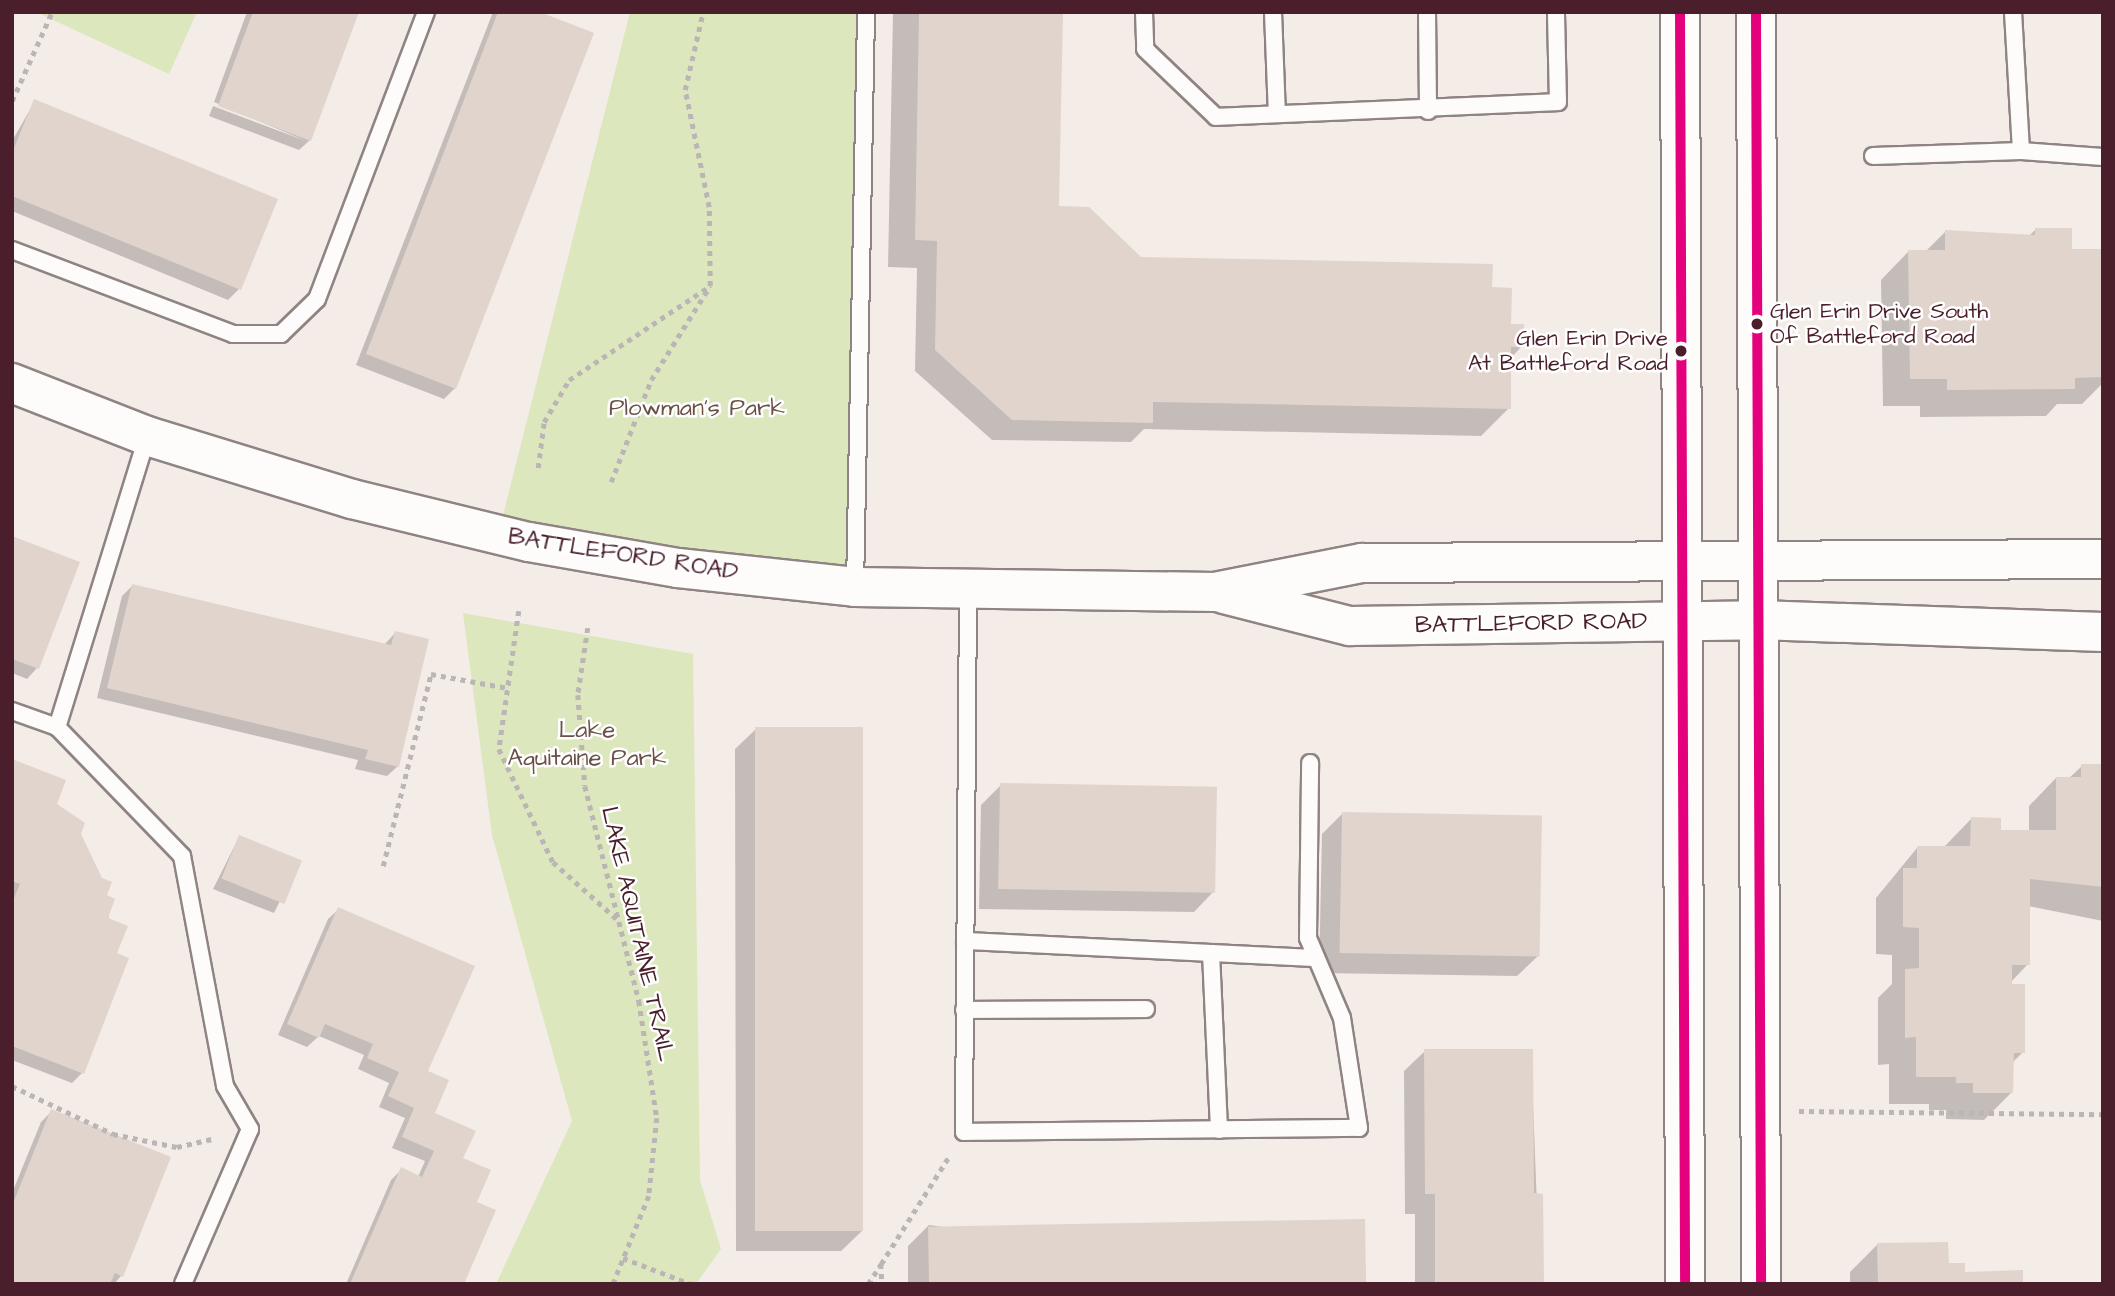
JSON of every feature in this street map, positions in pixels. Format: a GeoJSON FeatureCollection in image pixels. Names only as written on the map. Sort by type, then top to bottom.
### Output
{"type":"FeatureCollection","features":[{"type":"Feature","properties":{"kind":"street"},"geometry":{"type":"LineString","coordinates":[[1680,12],[1685,1284]]}},
{"type":"Feature","properties":{"kind":"street"},"geometry":{"type":"LineString","coordinates":[[1756,12],[1761,1284]]}},
{"type":"Feature","properties":{"kind":"street","name":"BATTLEFORD ROAD"},"geometry":{"type":"LineString","coordinates":[[12,383],[147,436],[352,499],[528,542],[678,568],[855,587],[968,593],[1215,592],[1362,563],[1760,556],[2103,559]]}},
{"type":"Feature","properties":{"kind":"street","name":"BATTLEFORD ROAD"},"geometry":{"type":"LineString","coordinates":[[1215,592],[1350,626],[1759,620],[2103,632]]}},
{"type":"Feature","properties":{"kind":"lane"},"geometry":{"type":"LineString","coordinates":[[12,250],[233,334],[281,334],[317,299],[426,12]]}},
{"type":"Feature","properties":{"kind":"lane"},"geometry":{"type":"LineString","coordinates":[[855,587],[866,12]]}},
{"type":"Feature","properties":{"kind":"lane"},"geometry":{"type":"LineString","coordinates":[[1144,12],[1145,49],[1216,117],[1428,111],[1558,102],[1556,12]]}},
{"type":"Feature","properties":{"kind":"lane"},"geometry":{"type":"LineString","coordinates":[[1273,12],[1277,114]]}},
{"type":"Feature","properties":{"kind":"lane"},"geometry":{"type":"LineString","coordinates":[[1427,12],[1428,111]]}},
{"type":"Feature","properties":{"kind":"lane"},"geometry":{"type":"LineString","coordinates":[[2013,12],[2021,151]]}},
{"type":"Feature","properties":{"kind":"lane"},"geometry":{"type":"LineString","coordinates":[[1873,156],[2021,151],[2103,157]]}},
{"type":"Feature","properties":{"kind":"lane"},"geometry":{"type":"LineString","coordinates":[[57,727],[147,436]]}},
{"type":"Feature","properties":{"kind":"lane"},"geometry":{"type":"LineString","coordinates":[[968,593],[964,1132],[1359,1128],[1342,1018],[1308,938],[1310,763]]}},
{"type":"Feature","properties":{"kind":"lane"},"geometry":{"type":"LineString","coordinates":[[12,712],[57,727],[182,856],[225,1086],[250,1129],[183,1284]]}},
{"type":"Feature","properties":{"kind":"lane"},"geometry":{"type":"LineString","coordinates":[[965,941],[1316,958]]}},
{"type":"Feature","properties":{"kind":"lane"},"geometry":{"type":"LineString","coordinates":[[1211,953],[1219,1130]]}},
{"type":"Feature","properties":{"kind":"lane"},"geometry":{"type":"LineString","coordinates":[[964,1010],[1146,1009]]}},
{"type":"Feature","properties":{"kind":"path"},"geometry":{"type":"LineString","coordinates":[[12,101],[52,12]]}},
{"type":"Feature","properties":{"kind":"path"},"geometry":{"type":"LineString","coordinates":[[611,482],[650,380],[710,286],[709,207],[685,90],[703,12]]}},
{"type":"Feature","properties":{"kind":"path"},"geometry":{"type":"LineString","coordinates":[[538,468],[544,422],[569,380],[710,286]]}},
{"type":"Feature","properties":{"kind":"path"},"geometry":{"type":"LineString","coordinates":[[519,611],[499,749],[553,862],[619,920]]}},
{"type":"Feature","properties":{"kind":"path","name":"LAKE AQUITAINE TRAIL"},"geometry":{"type":"LineString","coordinates":[[588,628],[578,695],[585,786],[619,920],[657,1118],[649,1196],[613,1284]]}},
{"type":"Feature","properties":{"kind":"path"},"geometry":{"type":"LineString","coordinates":[[383,866],[430,674],[508,688]]}},
{"type":"Feature","properties":{"kind":"path"},"geometry":{"type":"LineString","coordinates":[[12,1086],[113,1133],[177,1147],[250,1129]]}},
{"type":"Feature","properties":{"kind":"path"},"geometry":{"type":"LineString","coordinates":[[1760,1111],[2103,1114]]}},
{"type":"Feature","properties":{"kind":"path"},"geometry":{"type":"LineString","coordinates":[[868,1284],[964,1132]]}},
{"type":"Feature","properties":{"kind":"path"},"geometry":{"type":"LineString","coordinates":[[623,1258],[691,1284]]}},
{"type":"Feature","properties":{"kind":"path"},"geometry":{"type":"LineString","coordinates":[[881,1264],[882,1284]]}},
{"type":"Feature","properties":{"kind":"green space"},"geometry":{"type":"Polygon","coordinates":[[[36,12],[197,12],[169,74],[36,12]]]}},
{"type":"Feature","properties":{"kind":"green space","name":"Plowman's Park"},"geometry":{"type":"Polygon","coordinates":[[[630,12],[866,12],[855,587],[497,539],[630,12]]]}},
{"type":"Feature","properties":{"kind":"green space","name":"Lake Aquitaine Park"},"geometry":{"type":"Polygon","coordinates":[[[463,613],[693,654],[700,1180],[721,1249],[696,1284],[496,1284],[572,1121],[492,835],[463,613]]]}},
{"type":"Feature","properties":{"kind":"building"},"geometry":{"type":"Polygon","coordinates":[[[253,12],[359,12],[311,141],[218,106],[253,12]]]}},
{"type":"Feature","properties":{"kind":"building"},"geometry":{"type":"Polygon","coordinates":[[[498,12],[540,12],[594,33],[456,389],[366,354],[498,12]]]}},
{"type":"Feature","properties":{"kind":"building"},"geometry":{"type":"Polygon","coordinates":[[[919,12],[1063,12],[1059,206],[1089,207],[1141,257],[1493,264],[1492,287],[1512,288],[1511,324],[1524,324],[1524,347],[1511,347],[1511,409],[1153,402],[1153,423],[1012,420],[935,350],[937,241],[915,240],[919,12]]]}},
{"type":"Feature","properties":{"kind":"building"},"geometry":{"type":"Polygon","coordinates":[[[34,99],[278,199],[241,290],[12,196],[12,153],[34,99]]]}},
{"type":"Feature","properties":{"kind":"building"},"geometry":{"type":"Polygon","coordinates":[[[2035,228],[2072,228],[2072,249],[2103,249],[2103,377],[2075,378],[2075,389],[1947,390],[1947,379],[1910,379],[1908,250],[1945,250],[1945,230],[2035,235],[2035,228]]]}},
{"type":"Feature","properties":{"kind":"building"},"geometry":{"type":"Polygon","coordinates":[[[12,536],[80,562],[39,669],[12,659],[12,536]]]}},
{"type":"Feature","properties":{"kind":"building"},"geometry":{"type":"Polygon","coordinates":[[[132,584],[391,645],[395,631],[429,639],[399,767],[365,759],[368,750],[107,688],[132,584]]]}},
{"type":"Feature","properties":{"kind":"building"},"geometry":{"type":"Polygon","coordinates":[[[755,727],[863,727],[863,1231],[755,1231],[755,727]]]}},
{"type":"Feature","properties":{"kind":"building"},"geometry":{"type":"Polygon","coordinates":[[[12,759],[66,780],[57,804],[85,823],[81,834],[102,878],[112,882],[107,895],[115,899],[108,918],[128,926],[117,953],[129,958],[84,1074],[12,1046],[12,903],[20,884],[12,881],[12,759]]]}},
{"type":"Feature","properties":{"kind":"building"},"geometry":{"type":"Polygon","coordinates":[[[2081,764],[2103,764],[2103,887],[2030,879],[2030,965],[2012,965],[2012,984],[2025,984],[2025,1053],[2014,1053],[2013,1093],[1973,1093],[1973,1083],[1956,1083],[1956,1077],[1916,1077],[1916,1037],[1905,1038],[1905,969],[1919,968],[1919,928],[1903,927],[1903,868],[1917,868],[1917,846],[1970,846],[1971,817],[2001,818],[2001,830],[2056,830],[2056,777],[2081,777],[2081,764]]]}},
{"type":"Feature","properties":{"kind":"building"},"geometry":{"type":"Polygon","coordinates":[[[1000,783],[1217,787],[1215,893],[998,889],[1000,783]]]}},
{"type":"Feature","properties":{"kind":"building"},"geometry":{"type":"Polygon","coordinates":[[[1342,812],[1542,815],[1540,956],[1340,953],[1342,812]]]}},
{"type":"Feature","properties":{"kind":"building"},"geometry":{"type":"Polygon","coordinates":[[[239,835],[302,860],[284,904],[221,879],[239,835]]]}},
{"type":"Feature","properties":{"kind":"building"},"geometry":{"type":"Polygon","coordinates":[[[338,907],[475,966],[428,1071],[449,1080],[435,1113],[476,1131],[463,1158],[491,1170],[477,1202],[496,1210],[464,1284],[350,1284],[401,1167],[422,1177],[434,1151],[402,1137],[414,1108],[388,1096],[399,1072],[367,1058],[373,1044],[325,1024],[319,1038],[287,1024],[338,907]]]}},
{"type":"Feature","properties":{"kind":"building"},"geometry":{"type":"Polygon","coordinates":[[[1424,1049],[1533,1049],[1534,1193],[1543,1194],[1544,1284],[1435,1284],[1435,1194],[1425,1194],[1424,1049]]]}},
{"type":"Feature","properties":{"kind":"building"},"geometry":{"type":"Polygon","coordinates":[[[51,1109],[171,1157],[123,1277],[115,1273],[110,1284],[12,1284],[12,1206],[51,1109]]]}},
{"type":"Feature","properties":{"kind":"building"},"geometry":{"type":"Polygon","coordinates":[[[1365,1219],[1366,1284],[929,1284],[928,1227],[1365,1219]]]}},
{"type":"Feature","properties":{"kind":"building"},"geometry":{"type":"Polygon","coordinates":[[[1948,1242],[1949,1263],[1965,1263],[1965,1272],[2023,1270],[2023,1284],[1878,1284],[1877,1243],[1948,1242]]]}},
{"type":"Feature","properties":{"kind":"transit line"},"geometry":{"type":"LineString","coordinates":[[1680,12],[1685,1284]]}},
{"type":"Feature","properties":{"kind":"transit line"},"geometry":{"type":"LineString","coordinates":[[1756,12],[1761,1284]]}},
{"type":"Feature","properties":{"kind":"place","name":"Glen Erin Drive South Of Battleford Road"},"geometry":{"type":"Point","coordinates":[1757,324]}},
{"type":"Feature","properties":{"kind":"place","name":"Glen Erin Drive At Battleford Road"},"geometry":{"type":"Point","coordinates":[1681,351]}}]}
